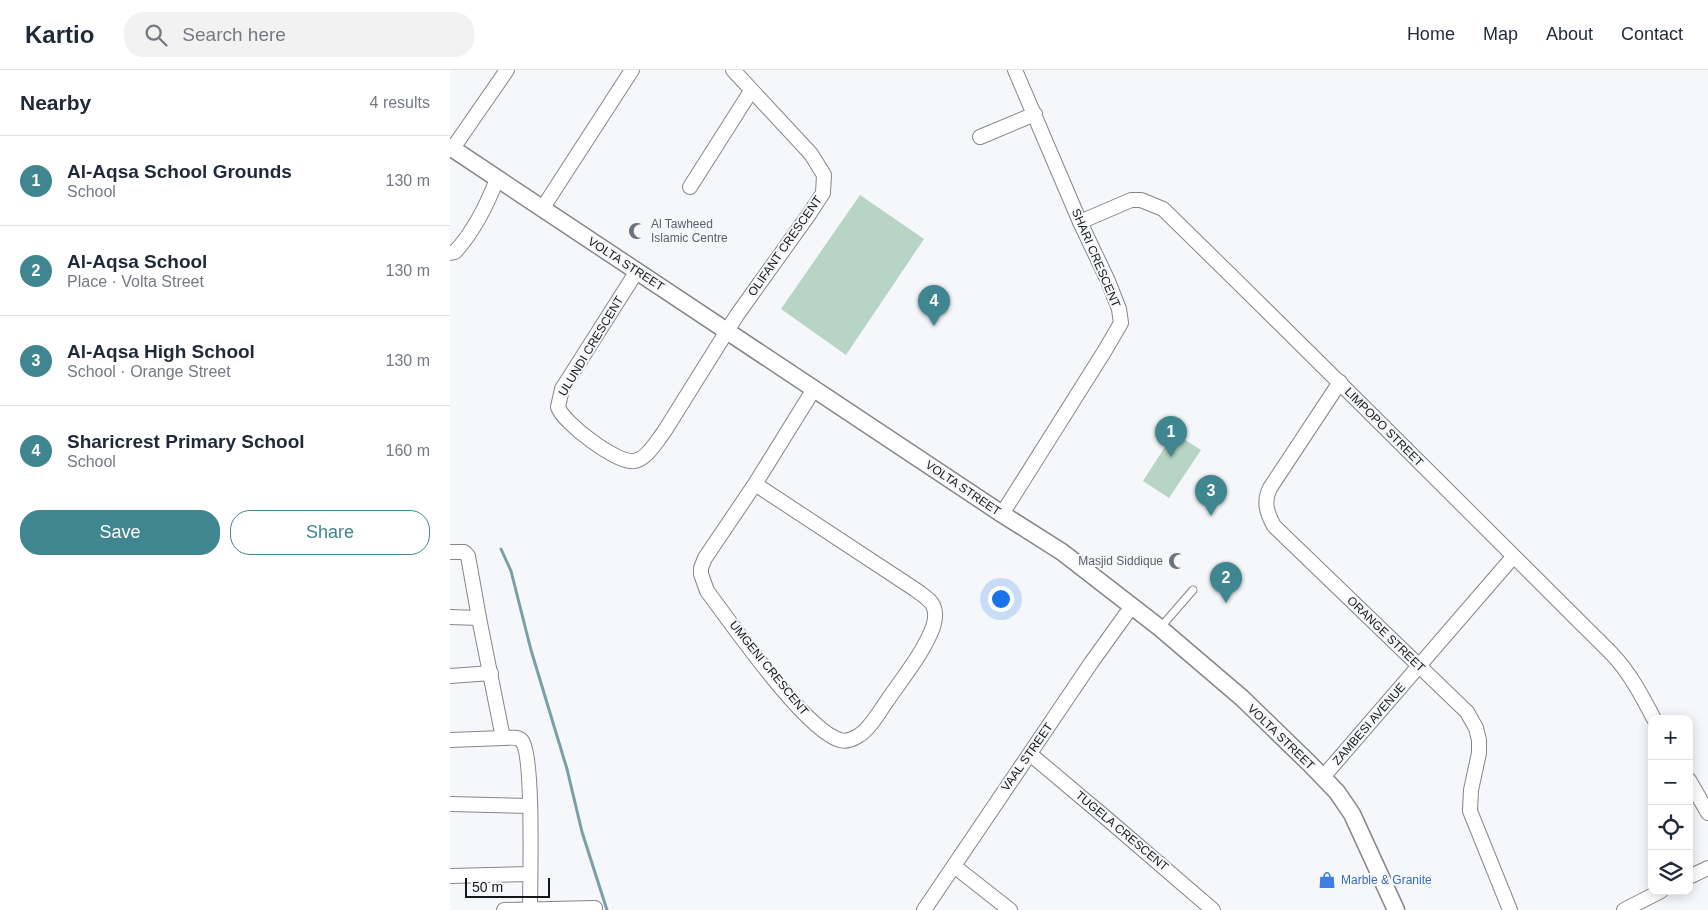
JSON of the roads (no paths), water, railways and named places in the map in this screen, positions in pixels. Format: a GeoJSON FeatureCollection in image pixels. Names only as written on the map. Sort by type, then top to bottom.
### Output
{"type":"FeatureCollection","features":[{"type":"Feature","properties":{"kind":"street"},"geometry":{"type":"LineString","coordinates":[[451,148],[507,70]]}},
{"type":"Feature","properties":{"kind":"street"},"geometry":{"type":"LineString","coordinates":[[542,209],[632,70]]}},
{"type":"Feature","properties":{"kind":"street","name":"OLIFANT CRESCENT"},"geometry":{"type":"LineString","coordinates":[[727,331],[823,193],[824,181],[822,169],[812,154],[733,70]]}},
{"type":"Feature","properties":{"kind":"street","name":"SHARI CRESCENT"},"geometry":{"type":"LineString","coordinates":[[1002,514],[1121,323],[1119,309],[1108,281],[1080,222],[1015,70]]}},
{"type":"Feature","properties":{"kind":"street"},"geometry":{"type":"LineString","coordinates":[[690,188],[751,91]]}},
{"type":"Feature","properties":{"kind":"street"},"geometry":{"type":"LineString","coordinates":[[980,137],[1035,114]]}},
{"type":"Feature","properties":{"kind":"street","name":"VOLTA STREET"},"geometry":{"type":"LineString","coordinates":[[451,148],[1062,552],[1160,628],[1242,698],[1337,792],[1352,814],[1396,910]]}},
{"type":"Feature","properties":{"kind":"street"},"geometry":{"type":"LineString","coordinates":[[450,253],[455,252],[460,247],[475,225],[487,204],[497,179]]}},
{"type":"Feature","properties":{"kind":"street","name":"LIMPOPO STREET"},"geometry":{"type":"LineString","coordinates":[[1080,222],[1131,200],[1140,200],[1163,209],[1340,382],[1622,664],[1652,715]]}},
{"type":"Feature","properties":{"kind":"street","name":"ULUNDI CRESCENT"},"geometry":{"type":"LineString","coordinates":[[637,271],[562,389],[559,399],[558,407],[565,419],[591,440],[621,459],[630,462],[640,460],[664,432],[727,331]]}},
{"type":"Feature","properties":{"kind":"street","name":"ORANGE STREET"},"geometry":{"type":"LineString","coordinates":[[1340,382],[1270,488],[1266,496],[1267,510],[1274,526],[1467,712],[1476,728],[1479,740],[1479,753],[1471,790],[1470,811],[1510,910]]}},
{"type":"Feature","properties":{"kind":"street","name":"UMGENI CRESCENT"},"geometry":{"type":"LineString","coordinates":[[755,484],[916,590],[931,602],[934,608],[934,626],[914,662],[860,736],[848,741],[840,740],[828,734],[795,703],[749,646],[704,585],[701,568],[705,558],[755,484],[814,389]]}},
{"type":"Feature","properties":{"kind":"street"},"geometry":{"type":"LineString","coordinates":[[450,552],[464,552],[468,556],[503,738]]}},
{"type":"Feature","properties":{"kind":"street","name":"ZAMBESI AVENUE"},"geometry":{"type":"LineString","coordinates":[[1323,777],[1513,557]]}},
{"type":"Feature","properties":{"kind":"street","name":"VAAL STREET"},"geometry":{"type":"LineString","coordinates":[[924,910],[1132,606]]}},
{"type":"Feature","properties":{"kind":"street"},"geometry":{"type":"LineString","coordinates":[[450,616],[479,618]]}},
{"type":"Feature","properties":{"kind":"street"},"geometry":{"type":"LineString","coordinates":[[450,676],[491,673]]}},
{"type":"Feature","properties":{"kind":"street"},"geometry":{"type":"LineString","coordinates":[[450,740],[503,738],[519,739],[522,741],[528,767],[530,806],[530,910]]}},
{"type":"Feature","properties":{"kind":"street","name":"TUGELA CRESCENT"},"geometry":{"type":"LineString","coordinates":[[1030,754],[1213,910]]}},
{"type":"Feature","properties":{"kind":"street"},"geometry":{"type":"LineString","coordinates":[[1693,787],[1708,813]]}},
{"type":"Feature","properties":{"kind":"street"},"geometry":{"type":"LineString","coordinates":[[450,804],[530,806]]}},
{"type":"Feature","properties":{"kind":"street"},"geometry":{"type":"LineString","coordinates":[[954,866],[1010,910]]}},
{"type":"Feature","properties":{"kind":"street"},"geometry":{"type":"LineString","coordinates":[[1693,875],[1708,868]]}},
{"type":"Feature","properties":{"kind":"street"},"geometry":{"type":"LineString","coordinates":[[450,876],[530,874]]}},
{"type":"Feature","properties":{"kind":"street"},"geometry":{"type":"LineString","coordinates":[[1624,910],[1654,895]]}},
{"type":"Feature","properties":{"kind":"street"},"geometry":{"type":"LineString","coordinates":[[504,910],[595,908]]}},
{"type":"Feature","properties":{"kind":"lane"},"geometry":{"type":"LineString","coordinates":[[1160,628],[1193,590]]}},
{"type":"Feature","properties":{"kind":"waterway"},"geometry":{"type":"LineString","coordinates":[[501,549],[511,571],[531,650],[567,769],[582,832],[607,910]]}},
{"type":"Feature","properties":{"kind":"place","name":"Al Tawheed Islamic Centre"},"geometry":{"type":"Point","coordinates":[637,231]}},
{"type":"Feature","properties":{"kind":"place","name":"Sharicrest Primary School"},"geometry":{"type":"Point","coordinates":[934,326]}},
{"type":"Feature","properties":{"kind":"place","name":"Al-Aqsa School Grounds"},"geometry":{"type":"Point","coordinates":[1171,457]}},
{"type":"Feature","properties":{"kind":"place","name":"Al-Aqsa High School"},"geometry":{"type":"Point","coordinates":[1211,516]}},
{"type":"Feature","properties":{"kind":"place","name":"Masjid Siddique"},"geometry":{"type":"Point","coordinates":[1177,561]}},
{"type":"Feature","properties":{"kind":"place","name":"Al-Aqsa School"},"geometry":{"type":"Point","coordinates":[1226,603]}},
{"type":"Feature","properties":{"kind":"place","name":"Marble & Granite"},"geometry":{"type":"Point","coordinates":[1327,880]}}]}
